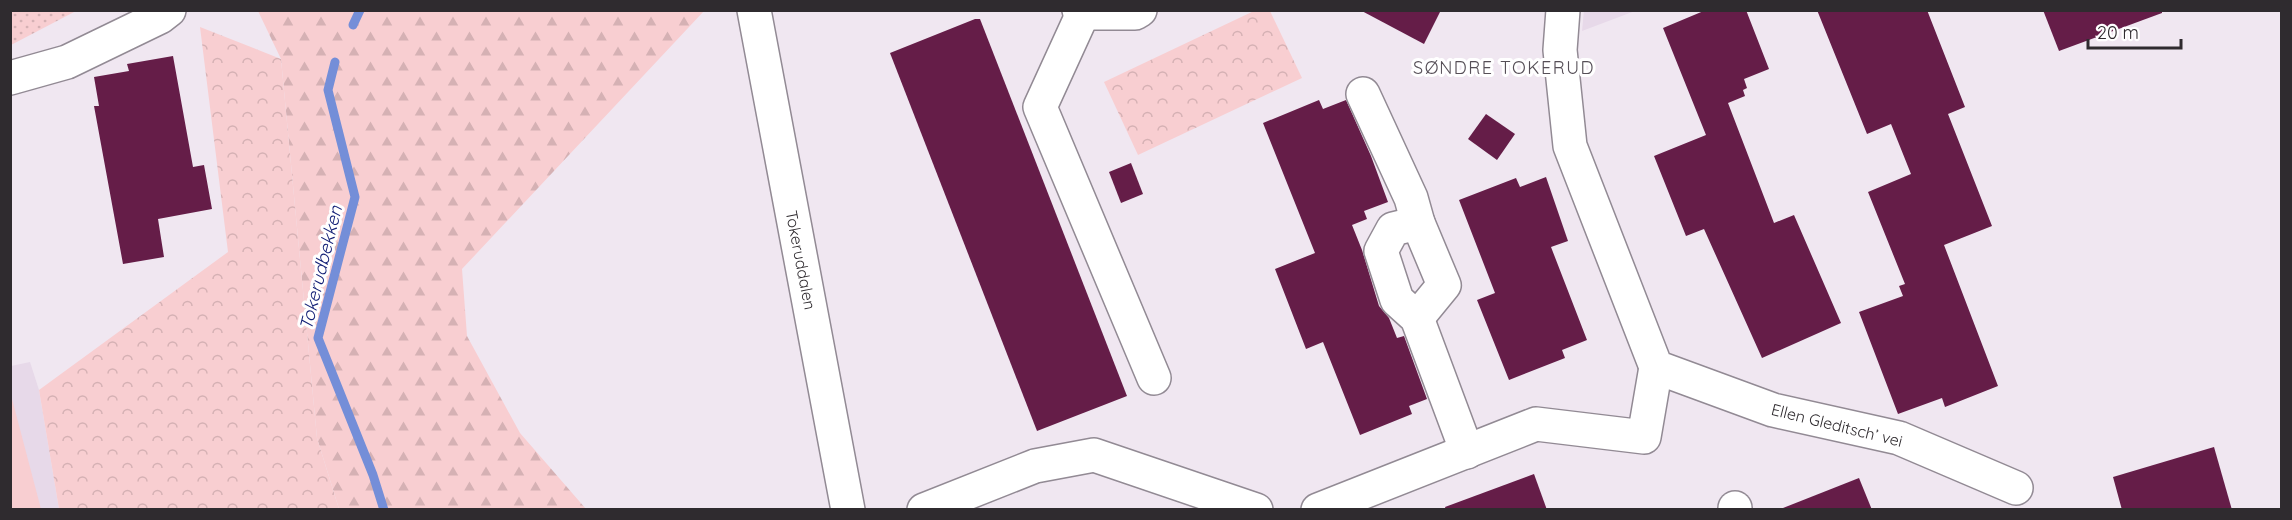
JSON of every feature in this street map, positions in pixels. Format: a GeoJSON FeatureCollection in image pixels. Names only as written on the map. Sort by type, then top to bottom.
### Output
{"type":"FeatureCollection","features":[{"type":"Feature","properties":{"kind":"street"},"geometry":{"type":"LineString","coordinates":[[10,78],[67,62],[170,10]]}},
{"type":"Feature","properties":{"kind":"street","name":"Tokeruddalen"},"geometry":{"type":"LineString","coordinates":[[754,10],[848,510]]}},
{"type":"Feature","properties":{"kind":"street"},"geometry":{"type":"LineString","coordinates":[[1140,10],[1135,13],[1081,12],[1040,107],[1154,378]]}},
{"type":"Feature","properties":{"kind":"street"},"geometry":{"type":"LineString","coordinates":[[1318,510],[1536,424],[1644,437],[1656,367],[1570,147],[1560,50],[1563,10]]}},
{"type":"Feature","properties":{"kind":"street"},"geometry":{"type":"LineString","coordinates":[[1363,94],[1411,198],[1418,223],[1444,285],[1417,318]]}},
{"type":"Feature","properties":{"kind":"street"},"geometry":{"type":"LineString","coordinates":[[1418,223],[1393,229],[1381,251],[1397,300],[1417,318],[1467,452]]}},
{"type":"Feature","properties":{"kind":"street","name":"Ellen Gleditsch’ vei"},"geometry":{"type":"LineString","coordinates":[[1656,367],[1773,410],[1899,438],[2016,488]]}},
{"type":"Feature","properties":{"kind":"street"},"geometry":{"type":"LineString","coordinates":[[924,510],[1035,466],[1094,454],[1256,510]]}},
{"type":"Feature","properties":{"kind":"shaded area"},"geometry":{"type":"Polygon","coordinates":[[[1584,10],[1635,10],[1635,11],[1582,31],[1584,10]]]}},
{"type":"Feature","properties":{"kind":"shaded area"},"geometry":{"type":"Polygon","coordinates":[[[30,362],[39,390],[59,509],[11,510],[11,366],[30,362]]]}},
{"type":"Feature","properties":{"kind":"green space"},"geometry":{"type":"Polygon","coordinates":[[[11,10],[76,10],[76,11],[11,45],[11,10]]]}},
{"type":"Feature","properties":{"kind":"green space"},"geometry":{"type":"Polygon","coordinates":[[[1256,10],[1270,11],[1302,78],[1138,155],[1104,82],[1256,10]]]}},
{"type":"Feature","properties":{"kind":"green space"},"geometry":{"type":"Polygon","coordinates":[[[258,11],[704,11],[462,269],[467,336],[520,433],[586,509],[339,509],[317,438],[281,59],[258,11]]]}},
{"type":"Feature","properties":{"kind":"green space"},"geometry":{"type":"Polygon","coordinates":[[[200,27],[281,59],[317,438],[339,509],[59,509],[39,390],[228,252],[200,27]]]}},
{"type":"Feature","properties":{"kind":"green space"},"geometry":{"type":"Polygon","coordinates":[[[11,395],[41,509],[11,509],[11,395]]]}},
{"type":"Feature","properties":{"kind":"building"},"geometry":{"type":"Polygon","coordinates":[[[1360,10],[1441,10],[1424,44],[1360,10]]]}},
{"type":"Feature","properties":{"kind":"building"},"geometry":{"type":"Polygon","coordinates":[[[1706,10],[1746,10],[1769,69],[1744,79],[1747,88],[1743,90],[1745,96],[1728,103],[1774,223],[1794,215],[1841,323],[1762,358],[1704,229],[1686,236],[1654,156],[1706,135],[1663,28],[1706,10]]]}},
{"type":"Feature","properties":{"kind":"building"},"geometry":{"type":"Polygon","coordinates":[[[1817,10],[1927,10],[1965,107],[1948,114],[1992,226],[1944,245],[1998,386],[1945,407],[1942,398],[1898,414],[1859,312],[1903,296],[1899,286],[1905,284],[1868,192],[1911,174],[1891,124],[1867,134],[1817,10]]]}},
{"type":"Feature","properties":{"kind":"building"},"geometry":{"type":"Polygon","coordinates":[[[2043,10],[2162,10],[2162,13],[2059,51],[2043,10]]]}},
{"type":"Feature","properties":{"kind":"building"},"geometry":{"type":"Polygon","coordinates":[[[980,19],[1127,396],[1037,431],[890,53],[980,19]]]}},
{"type":"Feature","properties":{"kind":"building"},"geometry":{"type":"Polygon","coordinates":[[[173,56],[193,167],[204,165],[212,209],[158,219],[164,257],[123,264],[94,106],[99,106],[94,77],[129,71],[127,64],[173,56]]]}},
{"type":"Feature","properties":{"kind":"building"},"geometry":{"type":"Polygon","coordinates":[[[1319,100],[1323,109],[1346,100],[1388,202],[1364,211],[1367,219],[1352,225],[1379,306],[1389,318],[1397,338],[1404,336],[1427,399],[1409,406],[1412,414],[1360,435],[1323,342],[1306,349],[1275,269],[1315,253],[1263,123],[1319,100]]]}},
{"type":"Feature","properties":{"kind":"building"},"geometry":{"type":"Polygon","coordinates":[[[1486,114],[1515,134],[1497,160],[1468,139],[1486,114]]]}},
{"type":"Feature","properties":{"kind":"building"},"geometry":{"type":"Polygon","coordinates":[[[1131,163],[1143,194],[1121,203],[1109,172],[1131,163]]]}},
{"type":"Feature","properties":{"kind":"building"},"geometry":{"type":"Polygon","coordinates":[[[1546,177],[1568,241],[1551,247],[1587,340],[1562,350],[1565,358],[1509,380],[1477,300],[1495,293],[1459,200],[1516,178],[1520,187],[1546,177]]]}},
{"type":"Feature","properties":{"kind":"building"},"geometry":{"type":"Polygon","coordinates":[[[2214,447],[2232,510],[2122,510],[2113,477],[2214,447]]]}},
{"type":"Feature","properties":{"kind":"building"},"geometry":{"type":"Polygon","coordinates":[[[1534,474],[1547,510],[1446,510],[1445,507],[1534,474]]]}},
{"type":"Feature","properties":{"kind":"building"},"geometry":{"type":"Polygon","coordinates":[[[1859,478],[1872,510],[1783,510],[1783,508],[1859,478]]]}},
{"type":"Feature","properties":{"kind":"waterway","name":"Tokerudbekken"},"geometry":{"type":"LineString","coordinates":[[353,25],[360,10]]}},
{"type":"Feature","properties":{"kind":"waterway","name":"Tokerudbekken"},"geometry":{"type":"LineString","coordinates":[[335,62],[328,90],[355,197],[318,338],[373,475],[384,510]]}},
{"type":"Feature","properties":{"kind":"district","name":"SØNDRE TOKERUD"},"geometry":{"type":"Point","coordinates":[1504,68]}}]}
